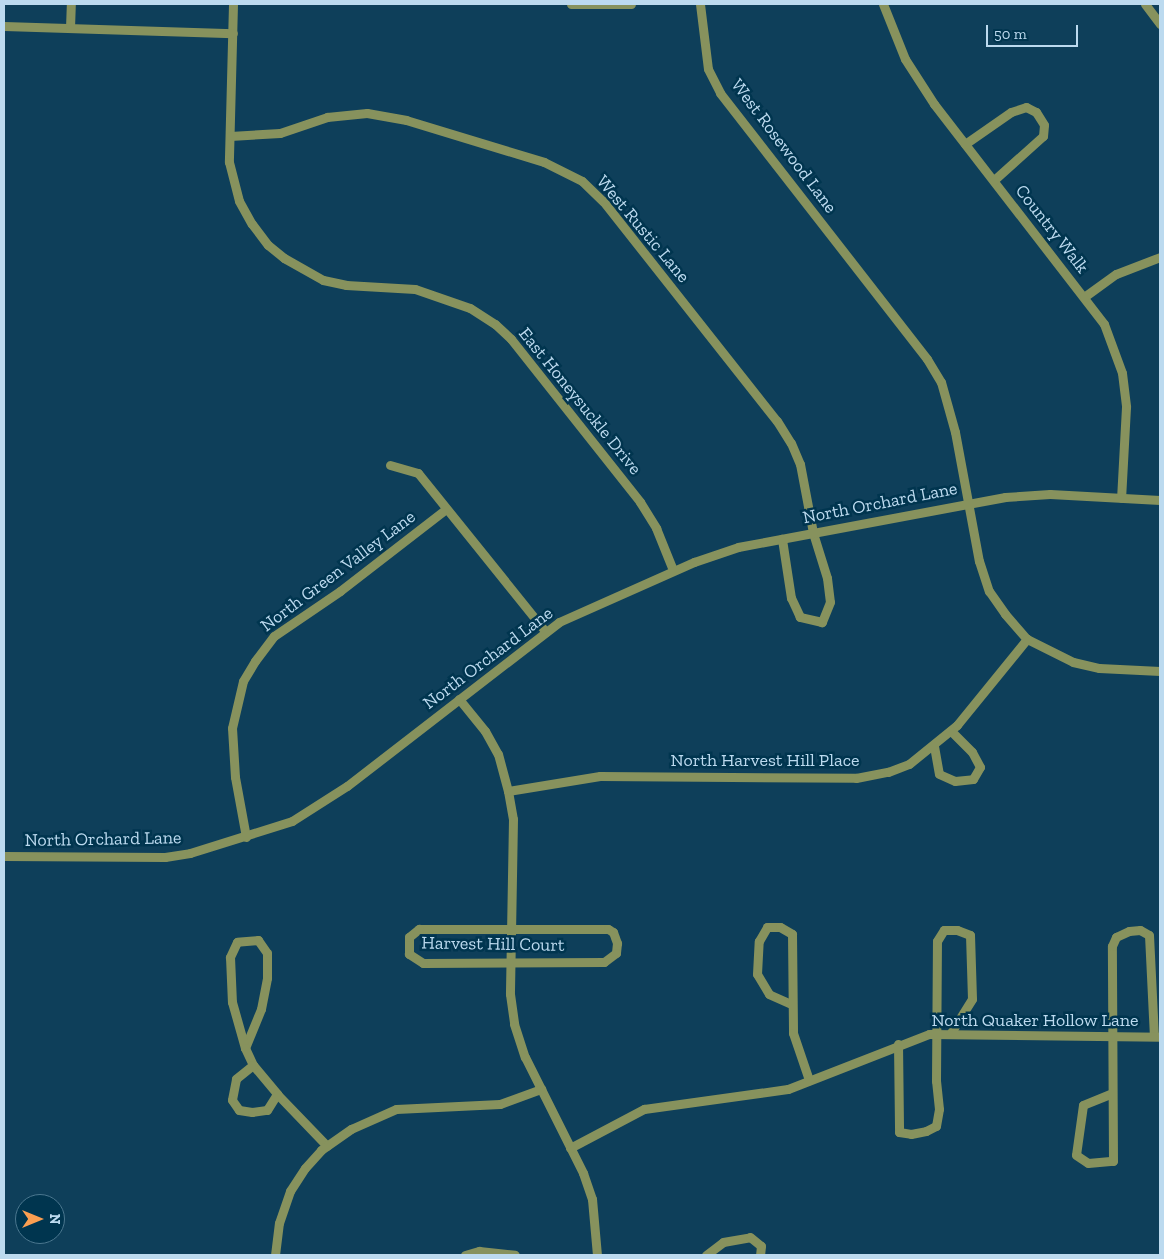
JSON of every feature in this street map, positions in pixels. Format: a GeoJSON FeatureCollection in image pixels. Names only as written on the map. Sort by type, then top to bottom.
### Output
{"type":"FeatureCollection","features":[{"type":"Feature","properties":{"kind":"street"},"geometry":{"type":"LineString","coordinates":[[70,28],[71,4]]}},
{"type":"Feature","properties":{"kind":"street","name":"East Honeysuckle Drive"},"geometry":{"type":"LineString","coordinates":[[233,4],[229,162],[239,202],[252,224],[268,245],[284,258],[323,280],[346,285],[415,288],[442,296],[470,308],[511,338],[640,502],[656,528],[674,570]]}},
{"type":"Feature","properties":{"kind":"street"},"geometry":{"type":"LineString","coordinates":[[571,4],[631,4]]}},
{"type":"Feature","properties":{"kind":"street","name":"West Rosewood Lane"},"geometry":{"type":"LineString","coordinates":[[700,4],[708,69],[720,92],[928,359],[941,382],[951,416],[979,561],[989,591],[1028,639],[1044,650],[1090,666],[1160,671]]}},
{"type":"Feature","properties":{"kind":"street","name":"Country Walk"},"geometry":{"type":"LineString","coordinates":[[883,4],[905,59],[965,144],[1104,324],[1122,373],[1126,407],[1121,498]]}},
{"type":"Feature","properties":{"kind":"street"},"geometry":{"type":"LineString","coordinates":[[1145,4],[1160,24]]}},
{"type":"Feature","properties":{"kind":"street"},"geometry":{"type":"LineString","coordinates":[[4,26],[233,33]]}},
{"type":"Feature","properties":{"kind":"street"},"geometry":{"type":"LineString","coordinates":[[965,144],[1011,112],[1026,107],[1036,112],[1044,125],[1043,136],[994,180]]}},
{"type":"Feature","properties":{"kind":"street","name":"West Rustic Lane"},"geometry":{"type":"LineString","coordinates":[[230,136],[272,134],[327,117],[368,113],[406,120],[544,162],[582,181],[603,201],[777,421],[800,464],[813,533],[827,578],[830,602],[822,622],[800,617],[791,598],[782,539]]}},
{"type":"Feature","properties":{"kind":"street"},"geometry":{"type":"LineString","coordinates":[[1084,297],[1122,271],[1160,257]]}},
{"type":"Feature","properties":{"kind":"street"},"geometry":{"type":"LineString","coordinates":[[390,465],[418,473],[546,632]]}},
{"type":"Feature","properties":{"kind":"street","name":"North Orchard Lane"},"geometry":{"type":"LineString","coordinates":[[4,856],[164,857],[190,854],[292,821],[323,804],[546,632],[613,596],[674,570],[738,547],[1005,496],[1050,494],[1160,500]]}},
{"type":"Feature","properties":{"kind":"street","name":"North Green Valley Lane"},"geometry":{"type":"LineString","coordinates":[[246,837],[232,728],[243,681],[254,661],[274,636],[340,591],[446,508]]}},
{"type":"Feature","properties":{"kind":"street","name":"North Harvest Hill Place"},"geometry":{"type":"LineString","coordinates":[[508,791],[600,776],[856,778],[888,772],[909,764],[934,746],[951,730],[1028,639]]}},
{"type":"Feature","properties":{"kind":"street"},"geometry":{"type":"LineString","coordinates":[[459,699],[485,731],[498,754],[508,791],[513,819],[510,963],[514,1024],[525,1057],[570,1148],[592,1199],[597,1255]]}},
{"type":"Feature","properties":{"kind":"street"},"geometry":{"type":"LineString","coordinates":[[934,746],[938,774],[955,781],[973,779],[980,767],[972,752],[951,730]]}},
{"type":"Feature","properties":{"kind":"street"},"geometry":{"type":"LineString","coordinates":[[791,1004],[769,994],[757,974],[759,941],[766,927],[780,927],[792,934],[791,1004],[797,1050],[809,1080]]}},
{"type":"Feature","properties":{"kind":"street","name":"Harvest Hill Court"},"geometry":{"type":"LineString","coordinates":[[419,929],[608,930],[613,932],[617,943],[612,960],[604,962],[510,963],[423,963],[412,958],[409,937],[419,929]]}},
{"type":"Feature","properties":{"kind":"street"},"geometry":{"type":"LineString","coordinates":[[898,1044],[899,1132],[911,1134],[936,1126],[939,1109],[936,1081],[938,1033],[937,941],[944,930],[957,930],[970,935],[972,954],[972,999],[951,1032]]}},
{"type":"Feature","properties":{"kind":"street"},"geometry":{"type":"LineString","coordinates":[[1110,1094],[1083,1104],[1076,1155],[1088,1163],[1113,1161],[1110,1094],[1112,946],[1122,934],[1140,930],[1149,935],[1157,1036]]}},
{"type":"Feature","properties":{"kind":"street"},"geometry":{"type":"LineString","coordinates":[[245,1048],[261,1009],[267,978],[267,953],[258,940],[237,942],[230,957],[232,1002],[245,1048],[253,1065],[277,1094],[327,1146]]}},
{"type":"Feature","properties":{"kind":"street","name":"North Quaker Hollow Lane"},"geometry":{"type":"LineString","coordinates":[[570,1148],[644,1109],[788,1089],[898,1044],[938,1033],[1157,1036]]}},
{"type":"Feature","properties":{"kind":"street"},"geometry":{"type":"LineString","coordinates":[[253,1065],[236,1079],[232,1100],[239,1110],[252,1112],[267,1110],[277,1094]]}},
{"type":"Feature","properties":{"kind":"street"},"geometry":{"type":"LineString","coordinates":[[269,1255],[275,1255],[279,1224],[290,1191],[305,1168],[327,1146],[351,1129],[396,1109],[500,1104],[541,1089]]}},
{"type":"Feature","properties":{"kind":"street"},"geometry":{"type":"LineString","coordinates":[[706,1255],[723,1242],[750,1238],[761,1246],[760,1255]]}},
{"type":"Feature","properties":{"kind":"street"},"geometry":{"type":"LineString","coordinates":[[465,1255],[479,1250],[515,1255]]}}]}
